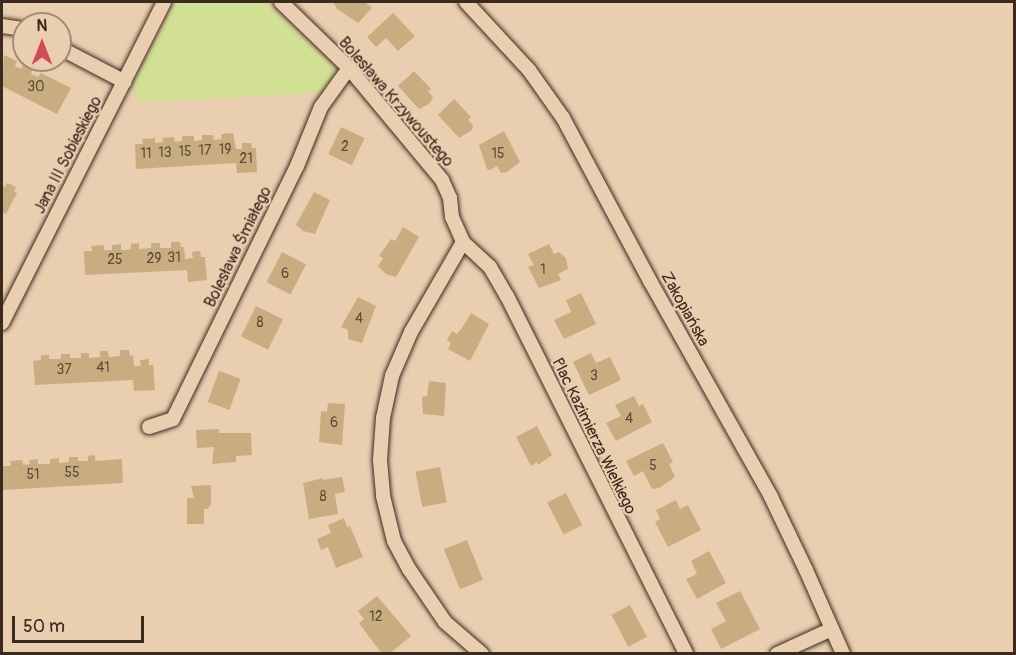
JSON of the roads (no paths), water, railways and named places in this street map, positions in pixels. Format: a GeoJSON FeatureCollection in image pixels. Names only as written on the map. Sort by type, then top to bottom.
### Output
{"type":"FeatureCollection","features":[{"type":"Feature","properties":{"kind":"street","name":"Jana III Sobieskiego"},"geometry":{"type":"LineString","coordinates":[[2,323],[164,2]]}},
{"type":"Feature","properties":{"kind":"street","name":"Bolesława Krzywoustego"},"geometry":{"type":"LineString","coordinates":[[281,2],[349,68],[442,180],[450,198],[452,217],[463,242]]}},
{"type":"Feature","properties":{"kind":"street","name":"Zakopiańska"},"geometry":{"type":"LineString","coordinates":[[466,2],[529,70],[563,118],[650,281],[771,498],[843,654]]}},
{"type":"Feature","properties":{"kind":"street"},"geometry":{"type":"LineString","coordinates":[[72,54],[124,82]]}},
{"type":"Feature","properties":{"kind":"street","name":"Bolesława Śmiałego"},"geometry":{"type":"LineString","coordinates":[[149,427],[173,419],[297,166],[321,107],[349,68]]}},
{"type":"Feature","properties":{"kind":"street"},"geometry":{"type":"LineString","coordinates":[[463,242],[411,332],[392,376],[383,418],[380,460],[383,496],[394,541],[409,569],[445,622],[482,654]]}},
{"type":"Feature","properties":{"kind":"street","name":"Plac Kazimierza Wielkiego"},"geometry":{"type":"LineString","coordinates":[[463,242],[490,267],[507,296],[686,654]]}},
{"type":"Feature","properties":{"kind":"street"},"geometry":{"type":"LineString","coordinates":[[777,654],[832,629]]}}]}
